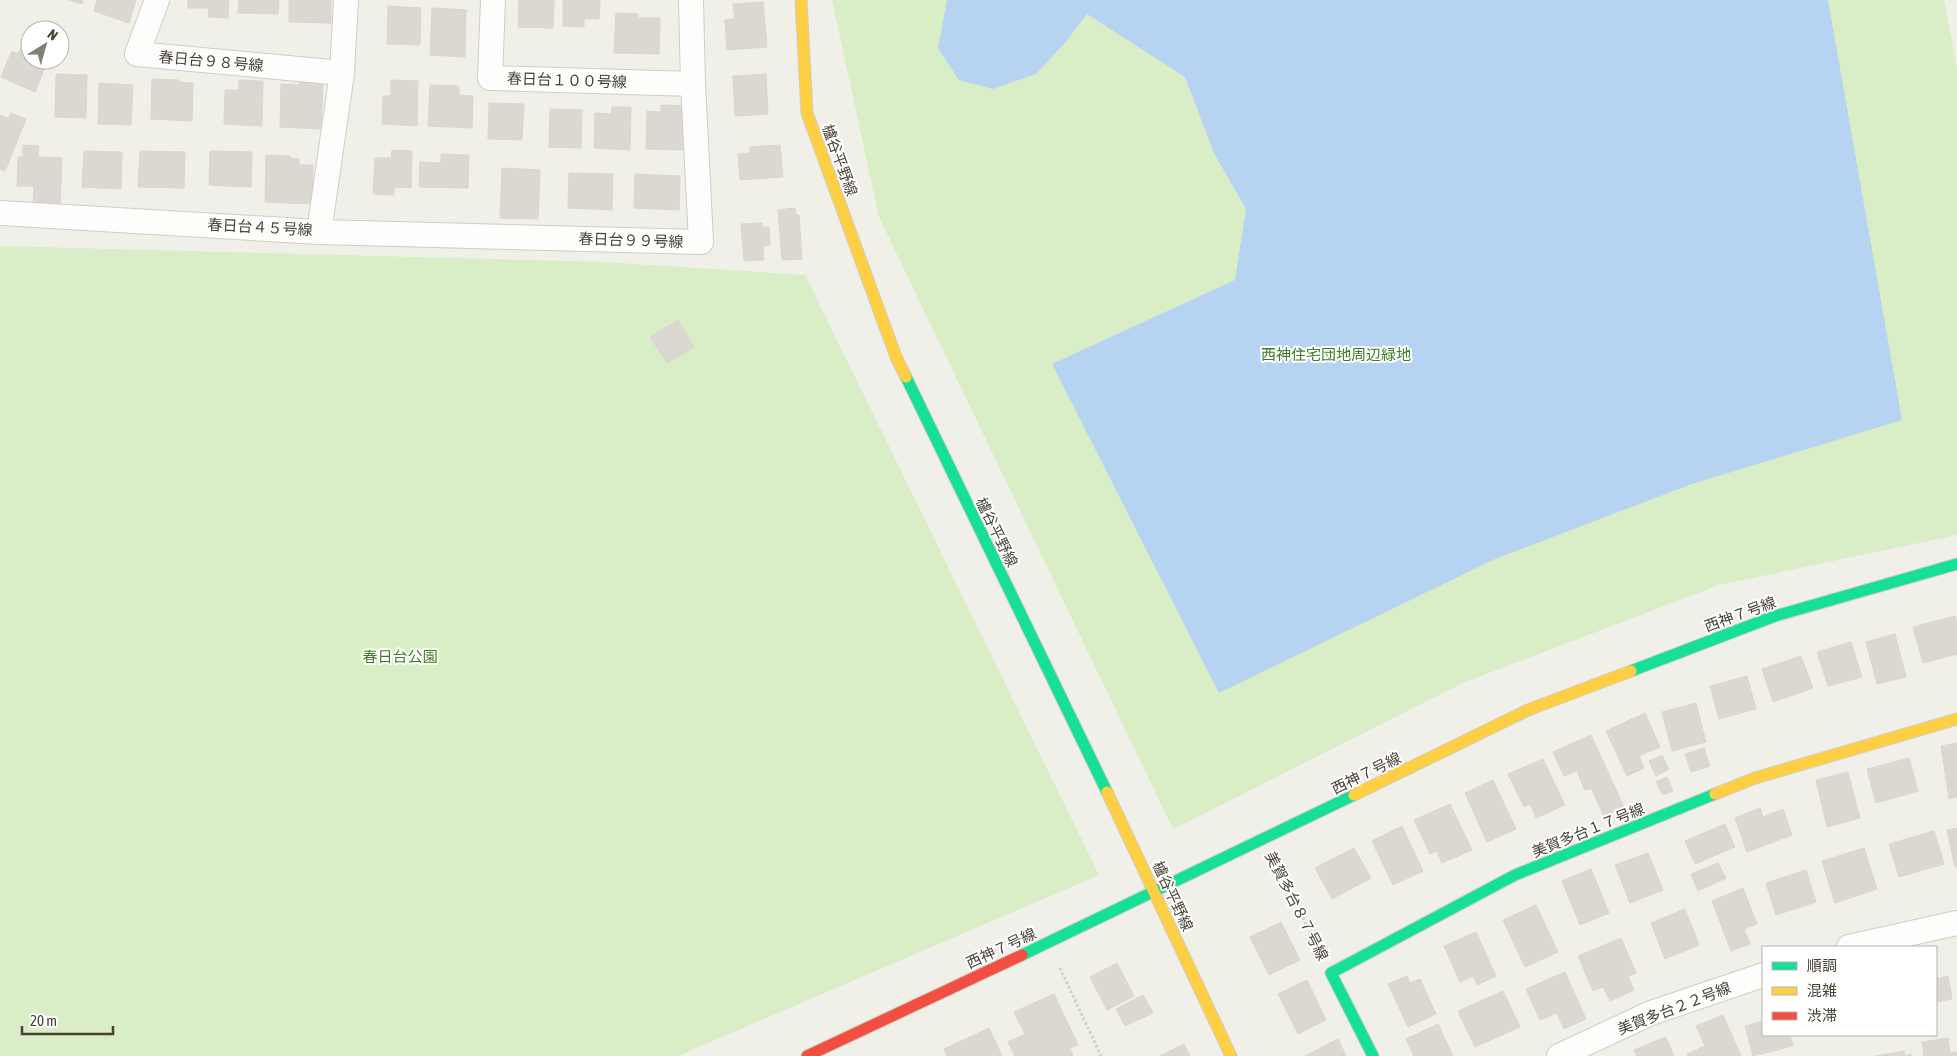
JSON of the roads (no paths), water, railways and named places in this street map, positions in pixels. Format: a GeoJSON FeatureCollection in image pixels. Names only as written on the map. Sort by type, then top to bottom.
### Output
{"type":"FeatureCollection","features":[{"type":"Feature","properties":{"kind":"street","name":"春日台９８号線"},"geometry":{"type":"LineString","coordinates":[[157,0],[137,54],[342,73]]}},
{"type":"Feature","properties":{"kind":"street","name":"春日台４５号線"},"geometry":{"type":"LineString","coordinates":[[0,212],[319,232],[342,73],[346,0]]}},
{"type":"Feature","properties":{"kind":"street","name":"春日台１００号線"},"geometry":{"type":"LineString","coordinates":[[493,0],[490,78],[693,84]]}},
{"type":"Feature","properties":{"kind":"street","name":"春日台９９号線"},"geometry":{"type":"LineString","coordinates":[[319,232],[701,242],[691,0]]}},
{"type":"Feature","properties":{"kind":"street","name":"櫨谷平野線"},"geometry":{"type":"LineString","coordinates":[[801,0],[807,113],[896,357],[1155,892],[1231,1056]]}},
{"type":"Feature","properties":{"kind":"street","name":"西神７号線"},"geometry":{"type":"LineString","coordinates":[[807,1056],[1155,892],[1528,710],[1775,616],[1956,566]]}},
{"type":"Feature","properties":{"kind":"street","name":"美賀多台１７号線"},"geometry":{"type":"LineString","coordinates":[[1372,1056],[1331,974],[1515,876],[1534,868],[1755,778],[1957,719]]}},
{"type":"Feature","properties":{"kind":"street"},"geometry":{"type":"LineString","coordinates":[[1854,946],[1957,923]]}},
{"type":"Feature","properties":{"kind":"street","name":"美賀多台２２号線"},"geometry":{"type":"LineString","coordinates":[[1559,1056],[1651,1013],[1762,976]]}},
{"type":"Feature","properties":{"kind":"water","name":"西神住宅団地周辺緑地"},"geometry":{"type":"Polygon","coordinates":[[[947,0],[1828,0],[1902,420],[1692,484],[1495,559],[1219,693],[1052,364],[1235,280],[1246,209],[1214,153],[1185,77],[1087,14],[1065,43],[1036,74],[993,89],[959,80],[938,48],[947,0]]]}},
{"type":"Feature","properties":{"kind":"park label","name":"春日台公園"},"geometry":{"type":"Point","coordinates":[400,656]}}]}
